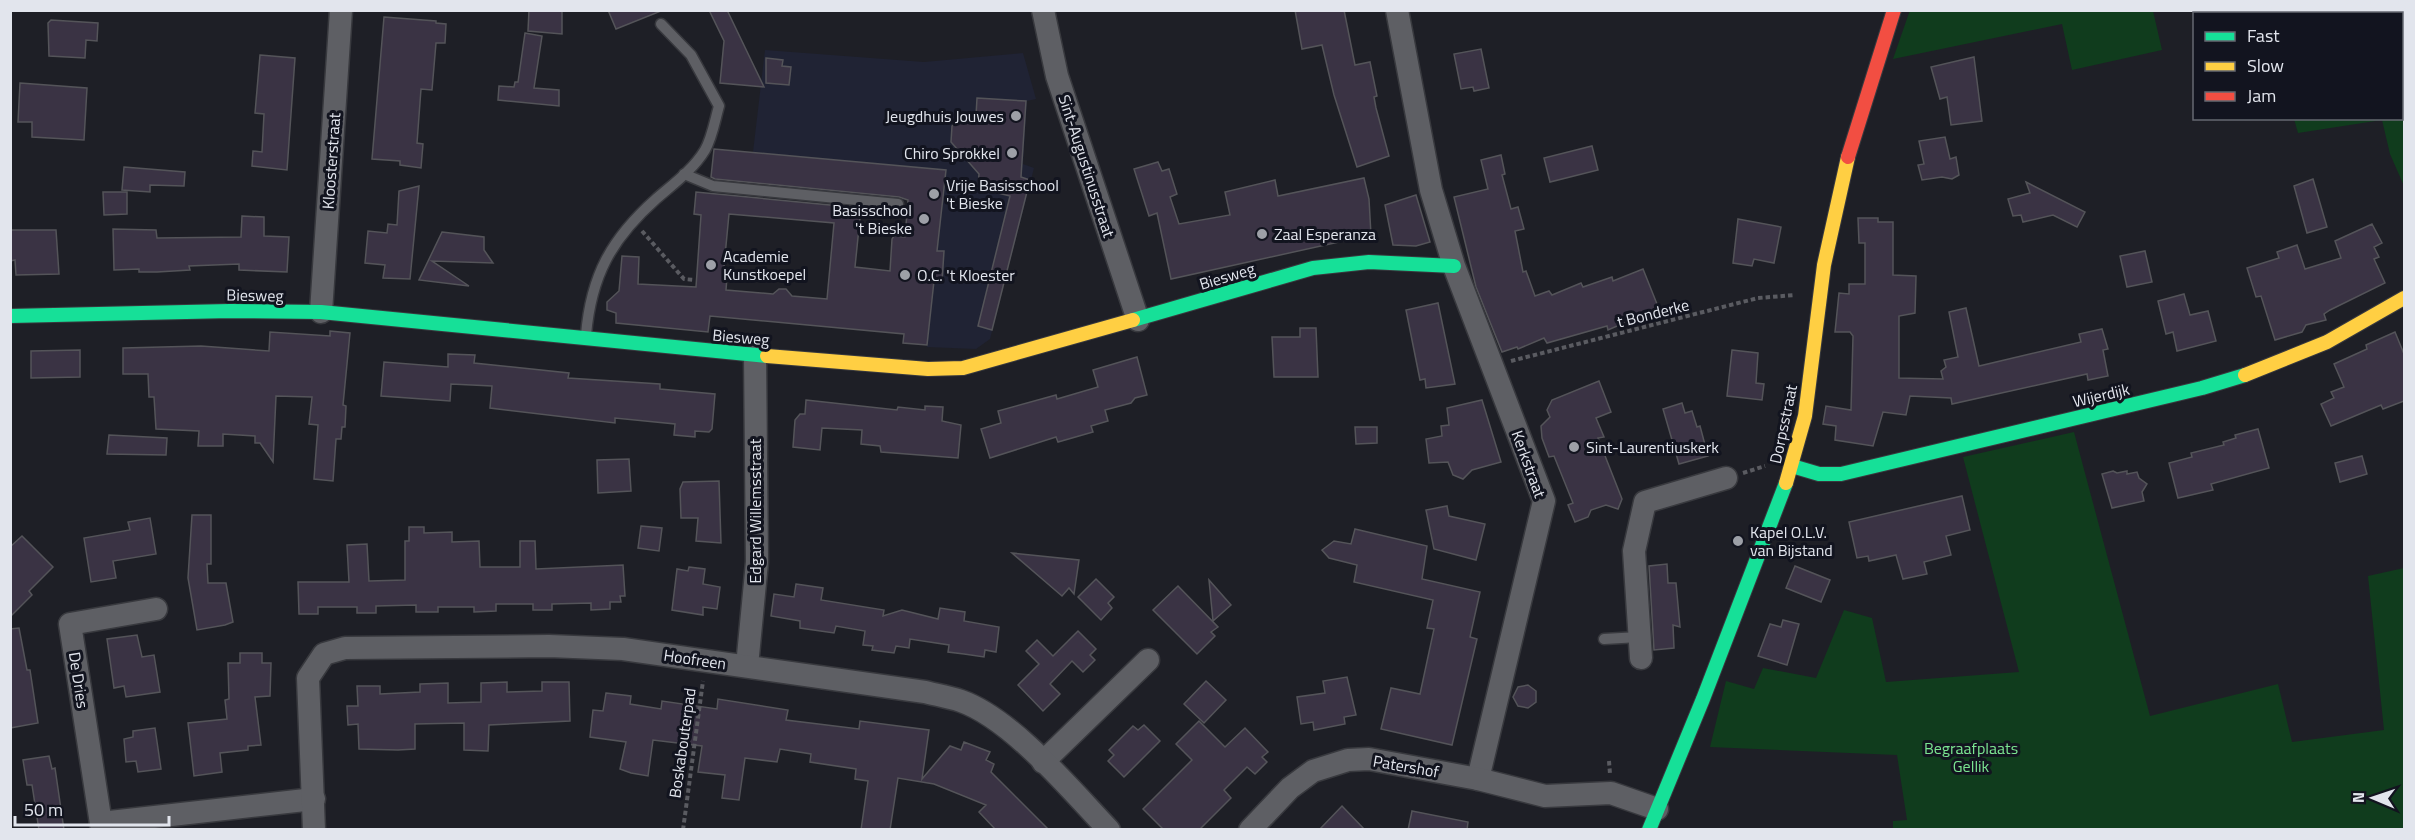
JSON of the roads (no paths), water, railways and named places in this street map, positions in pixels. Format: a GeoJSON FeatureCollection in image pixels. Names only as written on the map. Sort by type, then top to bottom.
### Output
{"type":"FeatureCollection","features":[{"type":"Feature","properties":{"kind":"street","name":"Kloosterstraat"},"geometry":{"type":"LineString","coordinates":[[321,312],[341,10]]}},
{"type":"Feature","properties":{"kind":"street","name":"Sint-Augustinusstraat"},"geometry":{"type":"LineString","coordinates":[[1043,10],[1057,76],[1138,320]]}},
{"type":"Feature","properties":{"kind":"street","name":"Kerkstraat"},"geometry":{"type":"LineString","coordinates":[[1397,10],[1431,190],[1454,266],[1544,501],[1478,779]]}},
{"type":"Feature","properties":{"kind":"street","name":"Dorpsstraat"},"geometry":{"type":"LineString","coordinates":[[1653,819],[1703,699],[1792,466],[1805,416],[1824,265],[1850,149],[1894,10]]}},
{"type":"Feature","properties":{"kind":"street","name":"Biesweg"},"geometry":{"type":"LineString","coordinates":[[10,316],[230,311],[321,312],[755,355],[928,369],[963,368],[1138,320],[1313,268],[1369,262],[1454,266]]}},
{"type":"Feature","properties":{"kind":"street","name":"Wijerdijk"},"geometry":{"type":"LineString","coordinates":[[1792,466],[1819,474],[1841,474],[2202,388],[2251,373],[2327,342],[2404,298]]}},
{"type":"Feature","properties":{"kind":"street","name":"Edgard Willemsstraat"},"geometry":{"type":"LineString","coordinates":[[747,666],[757,562],[755,355]]}},
{"type":"Feature","properties":{"kind":"street"},"geometry":{"type":"LineString","coordinates":[[1640,647],[1634,551],[1645,502],[1726,478]]}},
{"type":"Feature","properties":{"kind":"street","name":"De Dries"},"geometry":{"type":"LineString","coordinates":[[156,609],[70,624],[102,826],[314,799]]}},
{"type":"Feature","properties":{"kind":"street","name":"Hoofreen"},"geometry":{"type":"LineString","coordinates":[[314,799],[308,678],[324,654],[345,648],[549,646],[623,649],[706,660],[925,692],[962,701],[996,720],[1043,762],[1109,830]]}},
{"type":"Feature","properties":{"kind":"street"},"geometry":{"type":"LineString","coordinates":[[1043,762],[1148,660]]}},
{"type":"Feature","properties":{"kind":"street","name":"Patershof"},"geometry":{"type":"LineString","coordinates":[[1250,830],[1290,788],[1313,771],[1348,760],[1370,759],[1478,779]]}},
{"type":"Feature","properties":{"kind":"street"},"geometry":{"type":"LineString","coordinates":[[1478,779],[1545,796],[1611,793],[1653,819]]}},
{"type":"Feature","properties":{"kind":"street"},"geometry":{"type":"LineString","coordinates":[[314,799],[314,830]]}},
{"type":"Feature","properties":{"kind":"lane"},"geometry":{"type":"LineString","coordinates":[[585,338],[589,300],[610,248],[705,150],[719,106],[691,55],[661,24]]}},
{"type":"Feature","properties":{"kind":"lane"},"geometry":{"type":"LineString","coordinates":[[684,174],[712,186],[898,204]]}},
{"type":"Feature","properties":{"kind":"lane"},"geometry":{"type":"LineString","coordinates":[[1604,639],[1640,647]]}},
{"type":"Feature","properties":{"kind":"place","name":"Jeugdhuis Jouwes"},"geometry":{"type":"Point","coordinates":[1016,116]}},
{"type":"Feature","properties":{"kind":"place","name":"Chiro Sprokkel"},"geometry":{"type":"Point","coordinates":[1012,153]}},
{"type":"Feature","properties":{"kind":"place","name":"Vrije Basisschool 't Bieske"},"geometry":{"type":"Point","coordinates":[934,194]}},
{"type":"Feature","properties":{"kind":"place","name":"Basisschool 't Bieske"},"geometry":{"type":"Point","coordinates":[924,219]}},
{"type":"Feature","properties":{"kind":"place","name":"Zaal Esperanza"},"geometry":{"type":"Point","coordinates":[1262,234]}},
{"type":"Feature","properties":{"kind":"place","name":"Academie Kunstkoepel"},"geometry":{"type":"Point","coordinates":[711,265]}},
{"type":"Feature","properties":{"kind":"place","name":"O.C. 't Kloester"},"geometry":{"type":"Point","coordinates":[905,275]}},
{"type":"Feature","properties":{"kind":"place","name":"Sint-Laurentiuskerk"},"geometry":{"type":"Point","coordinates":[1574,447]}},
{"type":"Feature","properties":{"kind":"place","name":"Kapel O.L.V. van Bijstand"},"geometry":{"type":"Point","coordinates":[1738,541]}},
{"type":"Feature","properties":{"kind":"park label","name":"Begraafplaats Gellik"},"geometry":{"type":"Point","coordinates":[1971,757]}}]}
